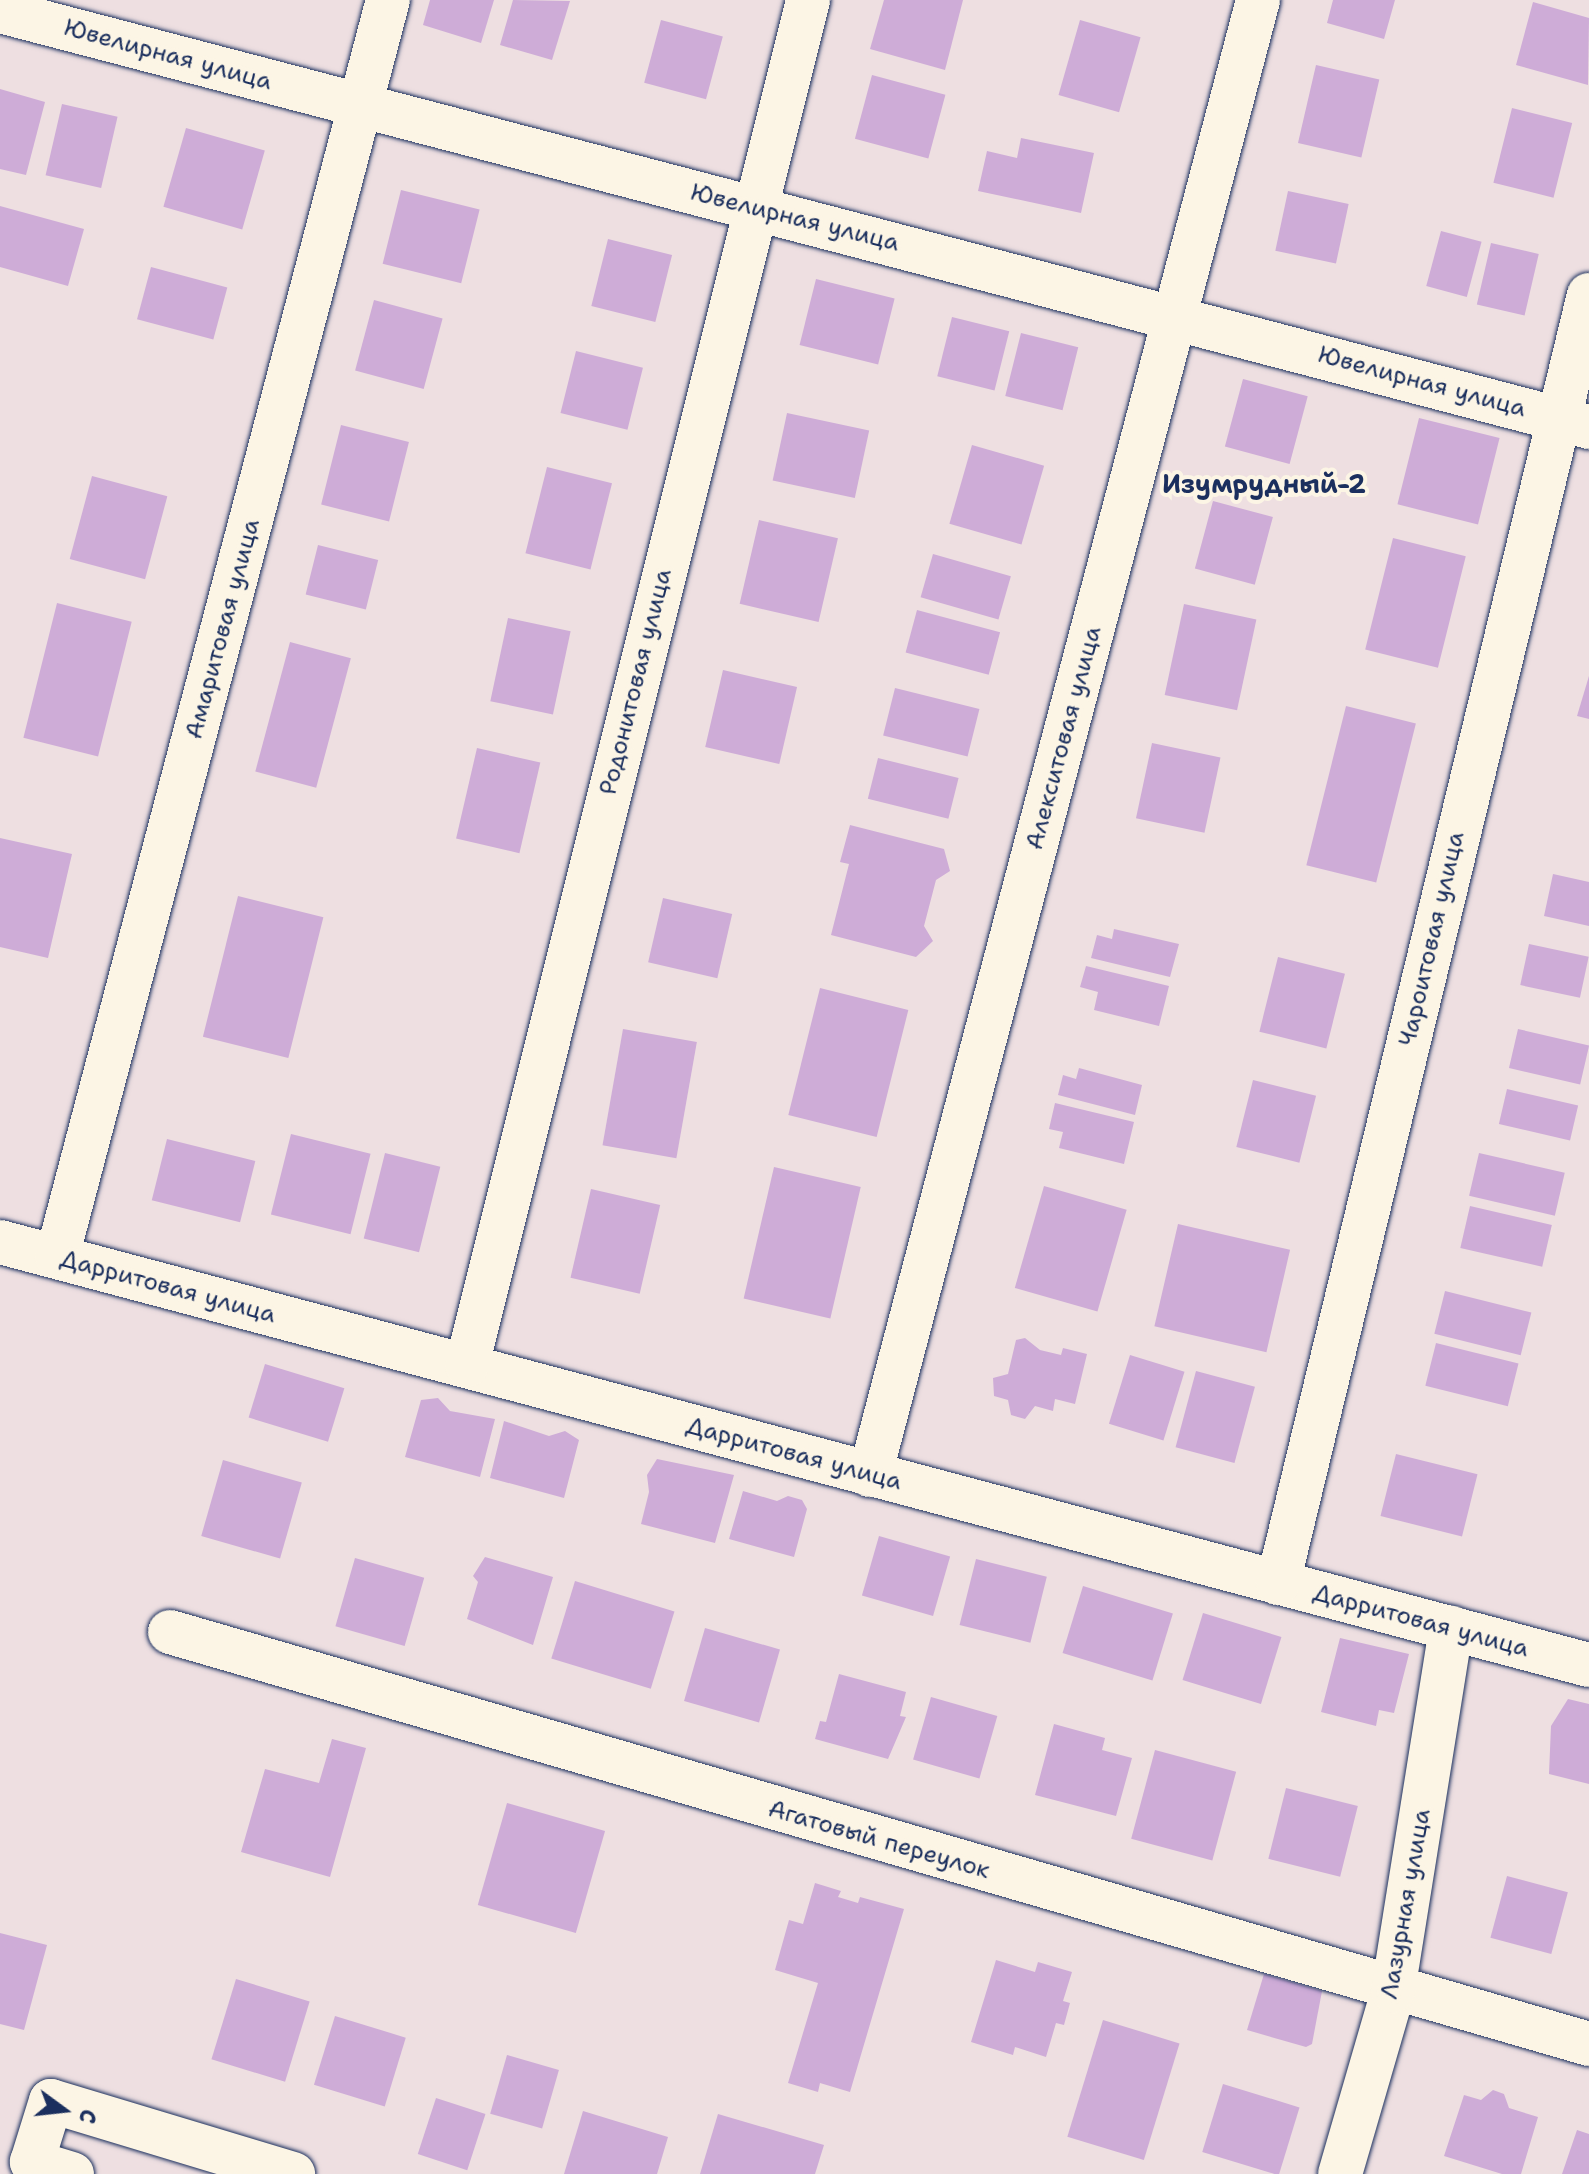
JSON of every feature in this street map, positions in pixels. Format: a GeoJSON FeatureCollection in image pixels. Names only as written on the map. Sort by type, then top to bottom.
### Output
{"type":"FeatureCollection","features":[{"type":"Feature","properties":{"kind":"street","name":"Амаритовая улица"},"geometry":{"type":"LineString","coordinates":[[57,1257],[388,0]]}},
{"type":"Feature","properties":{"kind":"street","name":"Родонитовая улица"},"geometry":{"type":"LineString","coordinates":[[467,1365],[808,0]]}},
{"type":"Feature","properties":{"kind":"street","name":"Алекситовая улица"},"geometry":{"type":"LineString","coordinates":[[870,1475],[1258,0]]}},
{"type":"Feature","properties":{"kind":"street","name":"Ювелирная улица"},"geometry":{"type":"LineString","coordinates":[[0,11],[1573,422]]}},
{"type":"Feature","properties":{"kind":"street","name":"Чароитовая улица"},"geometry":{"type":"LineString","coordinates":[[1278,1583],[1573,422],[1589,295]]}},
{"type":"Feature","properties":{"kind":"street","name":"Дарритовая улица"},"geometry":{"type":"LineString","coordinates":[[0,1242],[1589,1665]]}},
{"type":"Feature","properties":{"kind":"street","name":"Лазурная улица"},"geometry":{"type":"LineString","coordinates":[[1340,2174],[1393,1991],[1451,1628]]}},
{"type":"Feature","properties":{"kind":"street","name":"Агатовый переулок"},"geometry":{"type":"LineString","coordinates":[[170,1632],[1393,1991],[1589,2044]]}},
{"type":"Feature","properties":{"kind":"street"},"geometry":{"type":"LineString","coordinates":[[72,2174],[32,2162],[51,2101],[293,2174]]}},
{"type":"Feature","properties":{"kind":"building"},"geometry":{"type":"Polygon","coordinates":[[[430,0],[494,0],[481,43],[423,25],[430,0]]]}},
{"type":"Feature","properties":{"kind":"building"},"geometry":{"type":"Polygon","coordinates":[[[513,0],[570,1],[552,60],[500,45],[513,0]]]}},
{"type":"Feature","properties":{"kind":"building"},"geometry":{"type":"Polygon","coordinates":[[[884,0],[963,0],[945,70],[870,49],[884,0]]]}},
{"type":"Feature","properties":{"kind":"building"},"geometry":{"type":"Polygon","coordinates":[[[1333,0],[1395,0],[1384,39],[1327,23],[1333,0]]]}},
{"type":"Feature","properties":{"kind":"building"},"geometry":{"type":"Polygon","coordinates":[[[1533,2],[1589,18],[1588,85],[1516,65],[1533,2]]]}},
{"type":"Feature","properties":{"kind":"building"},"geometry":{"type":"Polygon","coordinates":[[[661,20],[723,37],[706,99],[644,83],[661,20]]]}},
{"type":"Feature","properties":{"kind":"building"},"geometry":{"type":"Polygon","coordinates":[[[1080,20],[1141,37],[1119,112],[1059,95],[1080,20]]]}},
{"type":"Feature","properties":{"kind":"building"},"geometry":{"type":"Polygon","coordinates":[[[1316,65],[1379,80],[1361,158],[1298,143],[1316,65]]]}},
{"type":"Feature","properties":{"kind":"building"},"geometry":{"type":"Polygon","coordinates":[[[872,75],[945,95],[928,158],[855,139],[872,75]]]}},
{"type":"Feature","properties":{"kind":"building"},"geometry":{"type":"Polygon","coordinates":[[[0,89],[45,102],[26,175],[0,169],[0,89]]]}},
{"type":"Feature","properties":{"kind":"building"},"geometry":{"type":"Polygon","coordinates":[[[62,104],[118,117],[101,188],[46,175],[62,104]]]}},
{"type":"Feature","properties":{"kind":"building"},"geometry":{"type":"Polygon","coordinates":[[[1512,108],[1572,123],[1554,198],[1493,183],[1512,108]]]}},
{"type":"Feature","properties":{"kind":"building"},"geometry":{"type":"Polygon","coordinates":[[[186,128],[265,151],[242,229],[163,207],[186,128]]]}},
{"type":"Feature","properties":{"kind":"building"},"geometry":{"type":"Polygon","coordinates":[[[1021,138],[1094,153],[1081,213],[978,191],[987,151],[1017,158],[1021,138]]]}},
{"type":"Feature","properties":{"kind":"building"},"geometry":{"type":"Polygon","coordinates":[[[401,190],[480,210],[461,283],[383,264],[401,190]]]}},
{"type":"Feature","properties":{"kind":"building"},"geometry":{"type":"Polygon","coordinates":[[[1288,191],[1349,204],[1336,264],[1275,251],[1288,191]]]}},
{"type":"Feature","properties":{"kind":"building"},"geometry":{"type":"Polygon","coordinates":[[[0,206],[84,229],[68,286],[0,267],[0,206]]]}},
{"type":"Feature","properties":{"kind":"building"},"geometry":{"type":"Polygon","coordinates":[[[1441,231],[1482,242],[1467,297],[1426,286],[1441,231]]]}},
{"type":"Feature","properties":{"kind":"building"},"geometry":{"type":"Polygon","coordinates":[[[608,239],[672,255],[655,322],[591,306],[608,239]]]}},
{"type":"Feature","properties":{"kind":"building"},"geometry":{"type":"Polygon","coordinates":[[[1491,243],[1539,254],[1525,315],[1477,304],[1491,243]]]}},
{"type":"Feature","properties":{"kind":"building"},"geometry":{"type":"Polygon","coordinates":[[[151,267],[227,287],[213,340],[137,319],[151,267]]]}},
{"type":"Feature","properties":{"kind":"building"},"geometry":{"type":"Polygon","coordinates":[[[816,279],[895,299],[878,365],[800,345],[816,279]]]}},
{"type":"Feature","properties":{"kind":"building"},"geometry":{"type":"Polygon","coordinates":[[[374,300],[443,318],[424,389],[355,371],[374,300]]]}},
{"type":"Feature","properties":{"kind":"building"},"geometry":{"type":"Polygon","coordinates":[[[952,317],[1009,331],[994,390],[937,376],[952,317]]]}},
{"type":"Feature","properties":{"kind":"building"},"geometry":{"type":"Polygon","coordinates":[[[1021,333],[1078,347],[1063,410],[1005,396],[1021,333]]]}},
{"type":"Feature","properties":{"kind":"building"},"geometry":{"type":"Polygon","coordinates":[[[576,351],[643,368],[627,430],[561,413],[576,351]]]}},
{"type":"Feature","properties":{"kind":"building"},"geometry":{"type":"Polygon","coordinates":[[[1243,379],[1308,396],[1290,464],[1225,447],[1243,379]]]}},
{"type":"Feature","properties":{"kind":"building"},"geometry":{"type":"Polygon","coordinates":[[[787,413],[869,430],[855,498],[773,480],[787,413]]]}},
{"type":"Feature","properties":{"kind":"building"},"geometry":{"type":"Polygon","coordinates":[[[1419,418],[1500,438],[1478,524],[1397,504],[1419,418]]]}},
{"type":"Feature","properties":{"kind":"building"},"geometry":{"type":"Polygon","coordinates":[[[341,425],[409,442],[389,521],[321,505],[341,425]]]}},
{"type":"Feature","properties":{"kind":"building"},"geometry":{"type":"Polygon","coordinates":[[[972,445],[1044,466],[1021,544],[949,524],[972,445]]]}},
{"type":"Feature","properties":{"kind":"building"},"geometry":{"type":"Polygon","coordinates":[[[547,467],[612,483],[590,570],[525,553],[547,467]]]}},
{"type":"Feature","properties":{"kind":"building"},"geometry":{"type":"Polygon","coordinates":[[[92,476],[167,496],[145,579],[70,559],[92,476]]]}},
{"type":"Feature","properties":{"kind":"building"},"geometry":{"type":"Polygon","coordinates":[[[1213,501],[1273,517],[1255,585],[1195,569],[1213,501]]]}},
{"type":"Feature","properties":{"kind":"building"},"geometry":{"type":"Polygon","coordinates":[[[759,520],[838,538],[819,622],[740,604],[759,520]]]}},
{"type":"Feature","properties":{"kind":"building"},"geometry":{"type":"Polygon","coordinates":[[[1393,538],[1466,556],[1438,668],[1365,650],[1393,538]]]}},
{"type":"Feature","properties":{"kind":"building"},"geometry":{"type":"Polygon","coordinates":[[[318,545],[378,560],[366,609],[306,594],[318,545]]]}},
{"type":"Feature","properties":{"kind":"building"},"geometry":{"type":"Polygon","coordinates":[[[933,554],[1011,576],[998,620],[921,597],[933,554]]]}},
{"type":"Feature","properties":{"kind":"building"},"geometry":{"type":"Polygon","coordinates":[[[57,603],[132,622],[98,756],[23,738],[57,603]]]}},
{"type":"Feature","properties":{"kind":"building"},"geometry":{"type":"Polygon","coordinates":[[[1184,604],[1256,619],[1237,710],[1165,695],[1184,604]]]}},
{"type":"Feature","properties":{"kind":"building"},"geometry":{"type":"Polygon","coordinates":[[[917,610],[1000,632],[989,675],[906,653],[917,610]]]}},
{"type":"Feature","properties":{"kind":"building"},"geometry":{"type":"Polygon","coordinates":[[[508,618],[571,631],[553,714],[490,701],[508,618]]]}},
{"type":"Feature","properties":{"kind":"building"},"geometry":{"type":"Polygon","coordinates":[[[290,642],[351,658],[316,788],[255,771],[290,642]]]}},
{"type":"Feature","properties":{"kind":"building"},"geometry":{"type":"Polygon","coordinates":[[[723,670],[797,687],[779,764],[705,747],[723,670]]]}},
{"type":"Feature","properties":{"kind":"building"},"geometry":{"type":"Polygon","coordinates":[[[1589,676],[1589,719],[1577,716],[1589,676]]]}},
{"type":"Feature","properties":{"kind":"building"},"geometry":{"type":"Polygon","coordinates":[[[895,688],[979,709],[968,757],[883,736],[895,688]]]}},
{"type":"Feature","properties":{"kind":"building"},"geometry":{"type":"Polygon","coordinates":[[[1346,706],[1416,723],[1376,883],[1306,865],[1346,706]]]}},
{"type":"Feature","properties":{"kind":"building"},"geometry":{"type":"Polygon","coordinates":[[[1152,743],[1220,758],[1204,833],[1136,818],[1152,743]]]}},
{"type":"Feature","properties":{"kind":"building"},"geometry":{"type":"Polygon","coordinates":[[[477,748],[540,763],[519,853],[456,839],[477,748]]]}},
{"type":"Feature","properties":{"kind":"building"},"geometry":{"type":"Polygon","coordinates":[[[878,758],[959,778],[948,819],[868,799],[878,758]]]}},
{"type":"Feature","properties":{"kind":"building"},"geometry":{"type":"Polygon","coordinates":[[[850,825],[944,849],[950,871],[936,880],[924,926],[933,941],[916,957],[831,935],[849,864],[840,862],[850,825]]]}},
{"type":"Feature","properties":{"kind":"building"},"geometry":{"type":"Polygon","coordinates":[[[0,838],[72,854],[48,958],[0,947],[0,838]]]}},
{"type":"Feature","properties":{"kind":"building"},"geometry":{"type":"Polygon","coordinates":[[[1553,874],[1589,882],[1589,926],[1544,916],[1553,874]]]}},
{"type":"Feature","properties":{"kind":"building"},"geometry":{"type":"Polygon","coordinates":[[[238,896],[323,917],[288,1058],[203,1037],[238,896]]]}},
{"type":"Feature","properties":{"kind":"building"},"geometry":{"type":"Polygon","coordinates":[[[663,898],[732,914],[717,978],[648,962],[663,898]]]}},
{"type":"Feature","properties":{"kind":"building"},"geometry":{"type":"Polygon","coordinates":[[[1114,929],[1179,944],[1170,977],[1091,958],[1097,935],[1112,939],[1114,929]]]}},
{"type":"Feature","properties":{"kind":"building"},"geometry":{"type":"Polygon","coordinates":[[[1529,944],[1589,957],[1580,998],[1520,985],[1529,944]]]}},
{"type":"Feature","properties":{"kind":"building"},"geometry":{"type":"Polygon","coordinates":[[[1278,957],[1345,974],[1326,1048],[1259,1032],[1278,957]]]}},
{"type":"Feature","properties":{"kind":"building"},"geometry":{"type":"Polygon","coordinates":[[[1086,966],[1169,986],[1159,1026],[1094,1010],[1098,992],[1080,987],[1086,966]]]}},
{"type":"Feature","properties":{"kind":"building"},"geometry":{"type":"Polygon","coordinates":[[[820,988],[908,1010],[877,1137],[788,1115],[820,988]]]}},
{"type":"Feature","properties":{"kind":"building"},"geometry":{"type":"Polygon","coordinates":[[[623,1029],[697,1042],[676,1158],[603,1145],[623,1029]]]}},
{"type":"Feature","properties":{"kind":"building"},"geometry":{"type":"Polygon","coordinates":[[[1518,1029],[1589,1045],[1580,1084],[1509,1068],[1518,1029]]]}},
{"type":"Feature","properties":{"kind":"building"},"geometry":{"type":"Polygon","coordinates":[[[1079,1068],[1142,1085],[1135,1115],[1058,1095],[1063,1075],[1076,1079],[1079,1068]]]}},
{"type":"Feature","properties":{"kind":"building"},"geometry":{"type":"Polygon","coordinates":[[[1253,1080],[1316,1096],[1299,1163],[1236,1147],[1253,1080]]]}},
{"type":"Feature","properties":{"kind":"building"},"geometry":{"type":"Polygon","coordinates":[[[1507,1089],[1578,1105],[1570,1140],[1499,1124],[1507,1089]]]}},
{"type":"Feature","properties":{"kind":"building"},"geometry":{"type":"Polygon","coordinates":[[[1055,1103],[1134,1122],[1124,1164],[1059,1148],[1063,1132],[1049,1129],[1055,1103]]]}},
{"type":"Feature","properties":{"kind":"building"},"geometry":{"type":"Polygon","coordinates":[[[291,1134],[371,1154],[350,1234],[271,1215],[291,1134]]]}},
{"type":"Feature","properties":{"kind":"building"},"geometry":{"type":"Polygon","coordinates":[[[167,1139],[255,1161],[240,1222],[152,1200],[167,1139]]]}},
{"type":"Feature","properties":{"kind":"building"},"geometry":{"type":"Polygon","coordinates":[[[385,1153],[440,1167],[419,1252],[364,1238],[385,1153]]]}},
{"type":"Feature","properties":{"kind":"building"},"geometry":{"type":"Polygon","coordinates":[[[1479,1153],[1565,1173],[1555,1216],[1469,1196],[1479,1153]]]}},
{"type":"Feature","properties":{"kind":"building"},"geometry":{"type":"Polygon","coordinates":[[[774,1167],[861,1187],[830,1319],[744,1299],[774,1167]]]}},
{"type":"Feature","properties":{"kind":"building"},"geometry":{"type":"Polygon","coordinates":[[[1044,1186],[1127,1210],[1097,1312],[1015,1288],[1044,1186]]]}},
{"type":"Feature","properties":{"kind":"building"},"geometry":{"type":"Polygon","coordinates":[[[591,1189],[660,1205],[640,1294],[571,1278],[591,1189]]]}},
{"type":"Feature","properties":{"kind":"building"},"geometry":{"type":"Polygon","coordinates":[[[1470,1206],[1552,1225],[1542,1267],[1460,1248],[1470,1206]]]}},
{"type":"Feature","properties":{"kind":"building"},"geometry":{"type":"Polygon","coordinates":[[[1178,1224],[1290,1250],[1266,1352],[1154,1326],[1178,1224]]]}},
{"type":"Feature","properties":{"kind":"building"},"geometry":{"type":"Polygon","coordinates":[[[1445,1291],[1531,1313],[1521,1355],[1434,1334],[1445,1291]]]}},
{"type":"Feature","properties":{"kind":"building"},"geometry":{"type":"Polygon","coordinates":[[[1025,1338],[1040,1350],[1061,1355],[1063,1348],[1087,1354],[1075,1404],[1055,1399],[1053,1411],[1035,1406],[1025,1419],[1011,1415],[1008,1400],[994,1396],[993,1378],[1008,1374],[1016,1340],[1025,1338]]]}},
{"type":"Feature","properties":{"kind":"building"},"geometry":{"type":"Polygon","coordinates":[[[1436,1343],[1518,1364],[1508,1406],[1425,1386],[1436,1343]]]}},
{"type":"Feature","properties":{"kind":"building"},"geometry":{"type":"Polygon","coordinates":[[[1130,1355],[1185,1372],[1163,1441],[1109,1424],[1130,1355]]]}},
{"type":"Feature","properties":{"kind":"building"},"geometry":{"type":"Polygon","coordinates":[[[265,1364],[344,1388],[328,1442],[249,1418],[265,1364]]]}},
{"type":"Feature","properties":{"kind":"building"},"geometry":{"type":"Polygon","coordinates":[[[1196,1371],[1255,1387],[1234,1463],[1176,1447],[1196,1371]]]}},
{"type":"Feature","properties":{"kind":"building"},"geometry":{"type":"Polygon","coordinates":[[[438,1398],[450,1411],[495,1419],[480,1477],[405,1457],[421,1400],[438,1398]]]}},
{"type":"Feature","properties":{"kind":"building"},"geometry":{"type":"Polygon","coordinates":[[[504,1421],[549,1436],[565,1431],[579,1440],[564,1498],[490,1478],[504,1421]]]}},
{"type":"Feature","properties":{"kind":"building"},"geometry":{"type":"Polygon","coordinates":[[[1396,1454],[1478,1474],[1462,1536],[1381,1516],[1396,1454]]]}},
{"type":"Feature","properties":{"kind":"building"},"geometry":{"type":"Polygon","coordinates":[[[657,1459],[734,1475],[715,1543],[641,1524],[649,1492],[647,1475],[657,1459]]]}},
{"type":"Feature","properties":{"kind":"building"},"geometry":{"type":"Polygon","coordinates":[[[223,1460],[302,1483],[280,1559],[201,1536],[223,1460]]]}},
{"type":"Feature","properties":{"kind":"building"},"geometry":{"type":"Polygon","coordinates":[[[743,1491],[777,1501],[788,1496],[802,1500],[807,1509],[794,1557],[729,1539],[743,1491]]]}},
{"type":"Feature","properties":{"kind":"building"},"geometry":{"type":"Polygon","coordinates":[[[879,1536],[950,1556],[933,1616],[862,1596],[879,1536]]]}},
{"type":"Feature","properties":{"kind":"building"},"geometry":{"type":"Polygon","coordinates":[[[485,1557],[553,1577],[533,1645],[467,1619],[478,1582],[473,1576],[485,1557]]]}},
{"type":"Feature","properties":{"kind":"building"},"geometry":{"type":"Polygon","coordinates":[[[355,1558],[424,1578],[405,1646],[335,1626],[355,1558]]]}},
{"type":"Feature","properties":{"kind":"building"},"geometry":{"type":"Polygon","coordinates":[[[976,1559],[1047,1577],[1030,1643],[960,1625],[976,1559]]]}},
{"type":"Feature","properties":{"kind":"building"},"geometry":{"type":"Polygon","coordinates":[[[575,1581],[674,1611],[651,1689],[551,1658],[575,1581]]]}},
{"type":"Feature","properties":{"kind":"building"},"geometry":{"type":"Polygon","coordinates":[[[1083,1586],[1173,1613],[1152,1680],[1063,1653],[1083,1586]]]}},
{"type":"Feature","properties":{"kind":"building"},"geometry":{"type":"Polygon","coordinates":[[[1203,1613],[1281,1637],[1261,1704],[1183,1680],[1203,1613]]]}},
{"type":"Feature","properties":{"kind":"building"},"geometry":{"type":"Polygon","coordinates":[[[705,1628],[780,1649],[759,1723],[684,1701],[705,1628]]]}},
{"type":"Feature","properties":{"kind":"building"},"geometry":{"type":"Polygon","coordinates":[[[1340,1638],[1409,1654],[1394,1713],[1379,1710],[1376,1726],[1321,1712],[1340,1638]]]}},
{"type":"Feature","properties":{"kind":"building"},"geometry":{"type":"Polygon","coordinates":[[[839,1674],[906,1692],[900,1716],[906,1717],[888,1759],[815,1739],[820,1721],[826,1722],[839,1674]]]}},
{"type":"Feature","properties":{"kind":"building"},"geometry":{"type":"Polygon","coordinates":[[[931,1697],[997,1716],[979,1779],[913,1759],[931,1697]]]}},
{"type":"Feature","properties":{"kind":"building"},"geometry":{"type":"Polygon","coordinates":[[[1568,1699],[1589,1704],[1589,1784],[1549,1774],[1551,1726],[1568,1699]]]}},
{"type":"Feature","properties":{"kind":"building"},"geometry":{"type":"Polygon","coordinates":[[[1054,1724],[1105,1738],[1102,1750],[1132,1758],[1116,1816],[1035,1795],[1054,1724]]]}},
{"type":"Feature","properties":{"kind":"building"},"geometry":{"type":"Polygon","coordinates":[[[332,1739],[366,1748],[330,1877],[241,1852],[265,1769],[319,1783],[332,1739]]]}},
{"type":"Feature","properties":{"kind":"building"},"geometry":{"type":"Polygon","coordinates":[[[1155,1750],[1236,1772],[1212,1861],[1131,1839],[1155,1750]]]}},
{"type":"Feature","properties":{"kind":"building"},"geometry":{"type":"Polygon","coordinates":[[[1286,1788],[1358,1806],[1340,1877],[1268,1859],[1286,1788]]]}},
{"type":"Feature","properties":{"kind":"building"},"geometry":{"type":"Polygon","coordinates":[[[507,1803],[605,1831],[576,1933],[478,1905],[507,1803]]]}},
{"type":"Feature","properties":{"kind":"building"},"geometry":{"type":"Polygon","coordinates":[[[1507,1876],[1568,1892],[1551,1954],[1490,1938],[1507,1876]]]}},
{"type":"Feature","properties":{"kind":"building"},"geometry":{"type":"Polygon","coordinates":[[[815,1883],[841,1891],[838,1897],[858,1903],[860,1897],[904,1909],[850,2092],[820,2083],[818,2092],[788,2083],[818,1983],[775,1970],[789,1920],[803,1924],[815,1883]]]}},
{"type":"Feature","properties":{"kind":"building"},"geometry":{"type":"Polygon","coordinates":[[[0,1933],[47,1945],[24,2030],[0,2024],[0,1933]]]}},
{"type":"Feature","properties":{"kind":"building"},"geometry":{"type":"Polygon","coordinates":[[[996,1960],[1035,1972],[1038,1962],[1072,1972],[1063,2001],[1070,2003],[1064,2025],[1056,2023],[1046,2057],[1015,2047],[1013,2055],[971,2042],[996,1960]]]}},
{"type":"Feature","properties":{"kind":"building"},"geometry":{"type":"Polygon","coordinates":[[[1264,1974],[1322,1991],[1312,2044],[1306,2047],[1247,2030],[1264,1974]]]}},
{"type":"Feature","properties":{"kind":"building"},"geometry":{"type":"Polygon","coordinates":[[[236,1979],[310,2002],[285,2082],[211,2059],[236,1979]]]}},
{"type":"Feature","properties":{"kind":"building"},"geometry":{"type":"Polygon","coordinates":[[[335,2016],[406,2038],[385,2106],[314,2085],[335,2016]]]}},
{"type":"Feature","properties":{"kind":"building"},"geometry":{"type":"Polygon","coordinates":[[[1103,2020],[1180,2043],[1144,2160],[1067,2137],[1103,2020]]]}},
{"type":"Feature","properties":{"kind":"building"},"geometry":{"type":"Polygon","coordinates":[[[507,2055],[559,2070],[542,2129],[490,2114],[507,2055]]]}},
{"type":"Feature","properties":{"kind":"building"},"geometry":{"type":"Polygon","coordinates":[[[1223,2084],[1300,2107],[1279,2174],[1202,2152],[1223,2084]]]}},
{"type":"Feature","properties":{"kind":"building"},"geometry":{"type":"Polygon","coordinates":[[[1493,2090],[1504,2094],[1509,2108],[1538,2117],[1521,2174],[1502,2174],[1444,2156],[1464,2095],[1481,2100],[1493,2090]]]}},
{"type":"Feature","properties":{"kind":"building"},"geometry":{"type":"Polygon","coordinates":[[[436,2098],[485,2114],[467,2170],[418,2154],[436,2098]]]}},
{"type":"Feature","properties":{"kind":"building"},"geometry":{"type":"Polygon","coordinates":[[[583,2111],[668,2137],[657,2174],[564,2174],[583,2111]]]}},
{"type":"Feature","properties":{"kind":"building"},"geometry":{"type":"Polygon","coordinates":[[[718,2114],[824,2145],[815,2174],[700,2174],[718,2114]]]}},
{"type":"Feature","properties":{"kind":"building"},"geometry":{"type":"Polygon","coordinates":[[[1577,2130],[1589,2134],[1589,2174],[1562,2174],[1577,2130]]]}},
{"type":"Feature","properties":{"kind":"district","name":"Изумрудный-2"},"geometry":{"type":"Point","coordinates":[1264,484]}}]}
